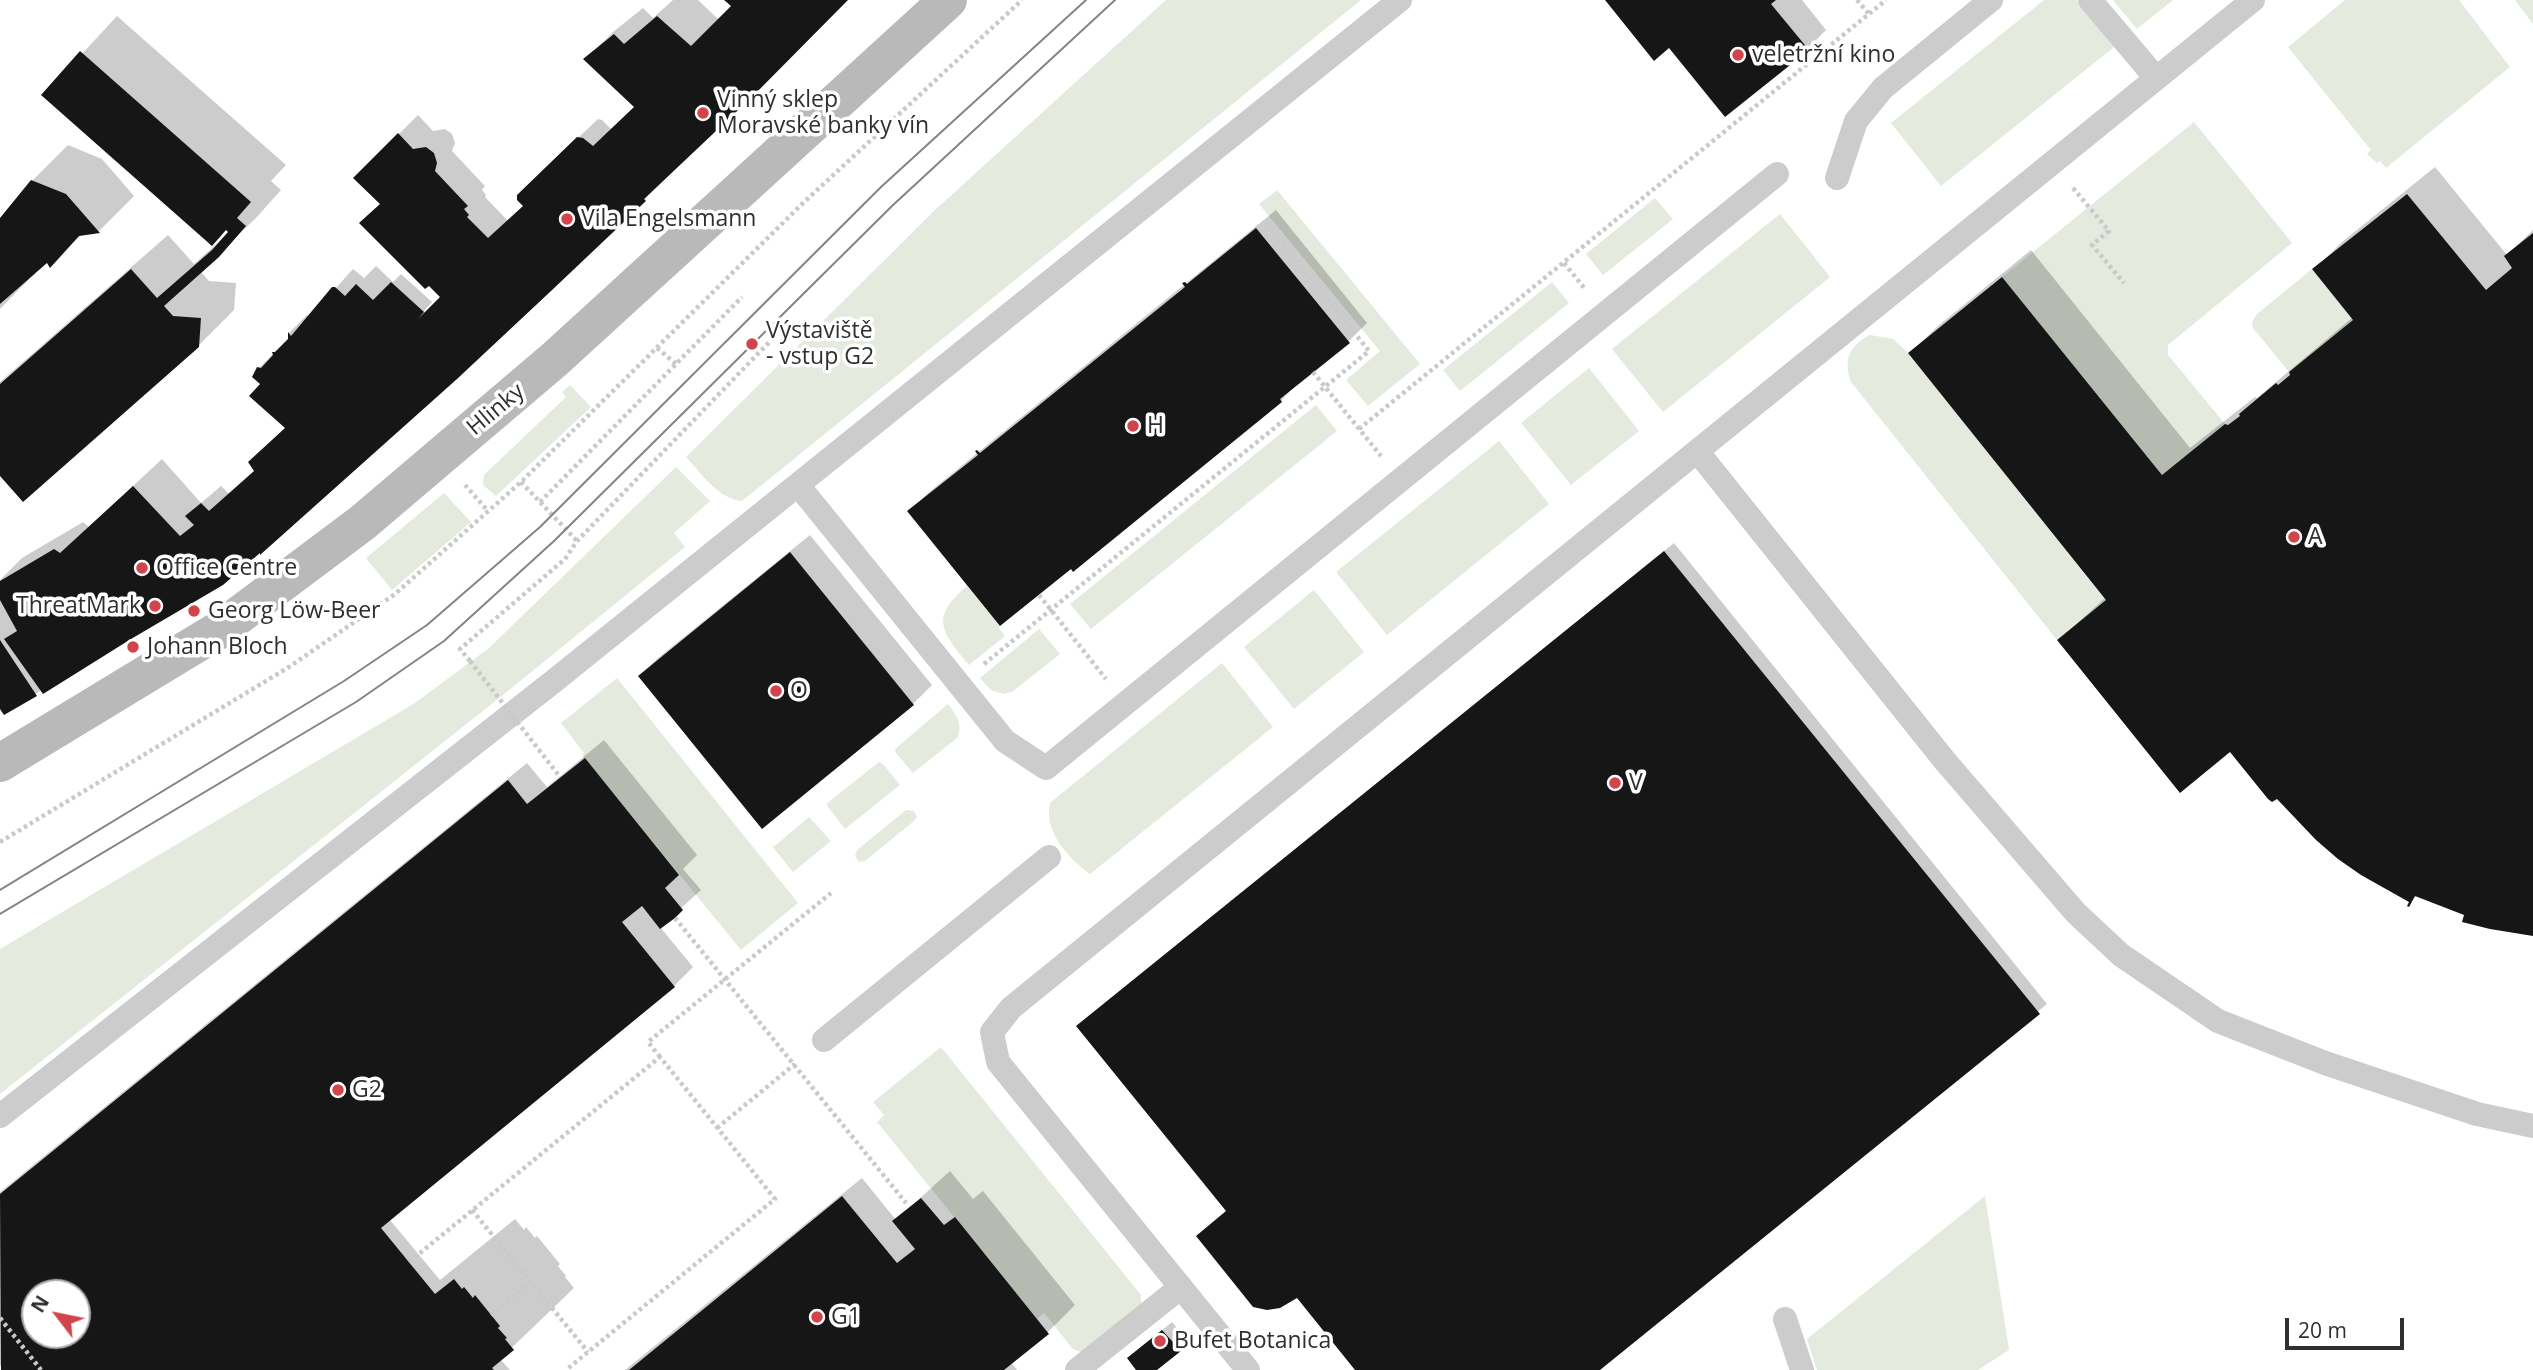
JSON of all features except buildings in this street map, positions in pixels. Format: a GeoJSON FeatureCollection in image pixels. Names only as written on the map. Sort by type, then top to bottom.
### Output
{"type":"FeatureCollection","features":[{"type":"Feature","properties":{"kind":"street","name":"Hlinky"},"geometry":{"type":"LineString","coordinates":[[0,764],[219,630],[362,523],[539,374],[948,0]]}},
{"type":"Feature","properties":{"kind":"lane"},"geometry":{"type":"LineString","coordinates":[[0,1116],[554,681],[1401,0]]}},
{"type":"Feature","properties":{"kind":"lane"},"geometry":{"type":"LineString","coordinates":[[2090,0],[2156,79]]}},
{"type":"Feature","properties":{"kind":"lane"},"geometry":{"type":"LineString","coordinates":[[1248,1370],[998,1062],[992,1032],[1011,1008],[2251,1]]}},
{"type":"Feature","properties":{"kind":"lane"},"geometry":{"type":"LineString","coordinates":[[1837,178],[1856,121],[1883,88],[1987,2]]}},
{"type":"Feature","properties":{"kind":"lane"},"geometry":{"type":"LineString","coordinates":[[798,485],[1005,741],[1046,768],[1777,174]]}},
{"type":"Feature","properties":{"kind":"lane"},"geometry":{"type":"LineString","coordinates":[[1697,451],[1953,770],[2076,912],[2121,955],[2218,1021],[2325,1063],[2477,1114],[2533,1126]]}},
{"type":"Feature","properties":{"kind":"lane"},"geometry":{"type":"LineString","coordinates":[[824,1040],[1049,857]]}},
{"type":"Feature","properties":{"kind":"lane"},"geometry":{"type":"LineString","coordinates":[[1077,1370],[1181,1287]]}},
{"type":"Feature","properties":{"kind":"lane"},"geometry":{"type":"LineString","coordinates":[[1785,1319],[1801,1370]]}},
{"type":"Feature","properties":{"kind":"path"},"geometry":{"type":"LineString","coordinates":[[0,842],[289,667],[395,594],[520,482],[801,205],[1022,0]]}},
{"type":"Feature","properties":{"kind":"path"},"geometry":{"type":"LineString","coordinates":[[1857,0],[1869,14]]}},
{"type":"Feature","properties":{"kind":"path"},"geometry":{"type":"LineString","coordinates":[[1359,429],[1886,0]]}},
{"type":"Feature","properties":{"kind":"path"},"geometry":{"type":"LineString","coordinates":[[2053,163],[2109,231],[2092,245],[2124,283]]}},
{"type":"Feature","properties":{"kind":"path"},"geometry":{"type":"LineString","coordinates":[[959,684],[1369,351],[1266,223]]}},
{"type":"Feature","properties":{"kind":"path"},"geometry":{"type":"LineString","coordinates":[[540,502],[742,297]]}},
{"type":"Feature","properties":{"kind":"path"},"geometry":{"type":"LineString","coordinates":[[561,777],[460,649],[565,559],[577,541],[778,333]]}},
{"type":"Feature","properties":{"kind":"path"},"geometry":{"type":"LineString","coordinates":[[657,348],[676,364]]}},
{"type":"Feature","properties":{"kind":"path"},"geometry":{"type":"LineString","coordinates":[[1313,372],[1401,480]]}},
{"type":"Feature","properties":{"kind":"path"},"geometry":{"type":"LineString","coordinates":[[520,482],[577,541]]}},
{"type":"Feature","properties":{"kind":"path"},"geometry":{"type":"LineString","coordinates":[[1038,595],[1126,703]]}},
{"type":"Feature","properties":{"kind":"path"},"geometry":{"type":"LineString","coordinates":[[566,1370],[775,1199],[648,1042],[831,893]]}},
{"type":"Feature","properties":{"kind":"path"},"geometry":{"type":"LineString","coordinates":[[674,918],[906,1203]]}},
{"type":"Feature","properties":{"kind":"path"},"geometry":{"type":"LineString","coordinates":[[409,1262],[660,1057]]}},
{"type":"Feature","properties":{"kind":"path"},"geometry":{"type":"LineString","coordinates":[[717,1128],[800,1059]]}},
{"type":"Feature","properties":{"kind":"path"},"geometry":{"type":"LineString","coordinates":[[472,1210],[588,1352]]}},
{"type":"Feature","properties":{"kind":"path"},"geometry":{"type":"LineString","coordinates":[[491,1315],[531,1282]]}},
{"type":"Feature","properties":{"kind":"path"},"geometry":{"type":"LineString","coordinates":[[0,1318],[41,1370]]}},
{"type":"Feature","properties":{"kind":"shaded area"},"geometry":{"type":"Polygon","coordinates":[[[1166,0],[1361,0],[742,501],[725,496],[711,484],[686,457],[935,210],[1166,0]]]}},
{"type":"Feature","properties":{"kind":"shaded area"},"geometry":{"type":"Polygon","coordinates":[[[2044,0],[2077,0],[2114,47],[1941,186],[1891,123],[2044,0]]]}},
{"type":"Feature","properties":{"kind":"shaded area"},"geometry":{"type":"Polygon","coordinates":[[[2113,0],[2173,0],[2137,29],[2113,0]]]}},
{"type":"Feature","properties":{"kind":"shaded area"},"geometry":{"type":"Polygon","coordinates":[[[2345,0],[2459,0],[2510,67],[2386,168],[2367,154],[2371,150],[2288,47],[2345,0]]]}},
{"type":"Feature","properties":{"kind":"shaded area"},"geometry":{"type":"Polygon","coordinates":[[[2515,0],[2533,0],[2533,24],[2515,0]]]}},
{"type":"Feature","properties":{"kind":"shaded area"},"geometry":{"type":"Polygon","coordinates":[[[2194,122],[2292,243],[2168,345],[2168,355],[2225,424],[2162,475],[2002,277],[2194,122]]]}},
{"type":"Feature","properties":{"kind":"shaded area"},"geometry":{"type":"Polygon","coordinates":[[[1277,190],[1420,364],[1368,406],[1346,380],[1380,351],[1259,204],[1277,190]]]}},
{"type":"Feature","properties":{"kind":"shaded area"},"geometry":{"type":"Polygon","coordinates":[[[1655,198],[1673,219],[1603,275],[1586,254],[1655,198]]]}},
{"type":"Feature","properties":{"kind":"shaded area"},"geometry":{"type":"Polygon","coordinates":[[[1780,214],[1830,277],[1663,412],[1612,349],[1780,214]]]}},
{"type":"Feature","properties":{"kind":"shaded area"},"geometry":{"type":"Polygon","coordinates":[[[2312,269],[2353,320],[2289,372],[2253,328],[2252,322],[2257,314],[2312,269]]]}},
{"type":"Feature","properties":{"kind":"shaded area"},"geometry":{"type":"Polygon","coordinates":[[[1552,282],[1569,303],[1460,391],[1443,370],[1552,282]]]}},
{"type":"Feature","properties":{"kind":"shaded area"},"geometry":{"type":"Polygon","coordinates":[[[1870,335],[1893,339],[1908,353],[2106,600],[2057,640],[1851,382],[1848,367],[1850,354],[1857,344],[1870,335]]]}},
{"type":"Feature","properties":{"kind":"shaded area"},"geometry":{"type":"Polygon","coordinates":[[[1589,368],[1639,431],[1571,485],[1521,423],[1589,368]]]}},
{"type":"Feature","properties":{"kind":"shaded area"},"geometry":{"type":"Polygon","coordinates":[[[570,385],[591,407],[496,496],[483,485],[484,475],[566,397],[562,392],[570,385]]]}},
{"type":"Feature","properties":{"kind":"shaded area"},"geometry":{"type":"Polygon","coordinates":[[[1316,405],[1337,431],[1091,629],[1070,604],[1316,405]]]}},
{"type":"Feature","properties":{"kind":"shaded area"},"geometry":{"type":"Polygon","coordinates":[[[1499,441],[1549,504],[1387,635],[1336,572],[1499,441]]]}},
{"type":"Feature","properties":{"kind":"shaded area"},"geometry":{"type":"Polygon","coordinates":[[[676,467],[710,501],[674,533],[685,547],[0,1094],[0,949],[415,703],[489,648],[676,467]]]}},
{"type":"Feature","properties":{"kind":"shaded area"},"geometry":{"type":"Polygon","coordinates":[[[444,493],[471,522],[392,590],[366,558],[444,493]]]}},
{"type":"Feature","properties":{"kind":"shaded area"},"geometry":{"type":"Polygon","coordinates":[[[967,586],[1005,636],[969,665],[946,634],[944,625],[947,607],[967,586]]]}},
{"type":"Feature","properties":{"kind":"shaded area"},"geometry":{"type":"Polygon","coordinates":[[[1314,590],[1364,652],[1294,709],[1244,647],[1314,590]]]}},
{"type":"Feature","properties":{"kind":"shaded area"},"geometry":{"type":"Polygon","coordinates":[[[1039,629],[1060,654],[1012,692],[1003,694],[991,690],[980,678],[1039,629]]]}},
{"type":"Feature","properties":{"kind":"shaded area"},"geometry":{"type":"Polygon","coordinates":[[[1222,663],[1273,727],[1090,874],[1074,861],[1054,834],[1050,824],[1050,803],[1222,663]]]}},
{"type":"Feature","properties":{"kind":"shaded area"},"geometry":{"type":"Polygon","coordinates":[[[617,678],[798,903],[741,950],[582,755],[584,753],[561,723],[617,678]]]}},
{"type":"Feature","properties":{"kind":"shaded area"},"geometry":{"type":"Polygon","coordinates":[[[948,704],[959,724],[957,738],[913,773],[895,749],[948,704]]]}},
{"type":"Feature","properties":{"kind":"shaded area"},"geometry":{"type":"Polygon","coordinates":[[[879,762],[900,785],[845,829],[826,804],[879,762]]]}},
{"type":"Feature","properties":{"kind":"shaded area"},"geometry":{"type":"Polygon","coordinates":[[[906,810],[914,811],[917,817],[914,821],[865,861],[859,862],[855,856],[857,850],[906,810]]]}},
{"type":"Feature","properties":{"kind":"shaded area"},"geometry":{"type":"Polygon","coordinates":[[[809,817],[831,841],[793,872],[772,846],[809,817]]]}},
{"type":"Feature","properties":{"kind":"shaded area"},"geometry":{"type":"Polygon","coordinates":[[[941,1047],[1141,1295],[1141,1305],[1081,1352],[1073,1349],[1044,1313],[1037,1319],[877,1122],[884,1115],[873,1102],[941,1047]]]}},
{"type":"Feature","properties":{"kind":"shaded area"},"geometry":{"type":"Polygon","coordinates":[[[1985,1196],[2009,1350],[1978,1370],[1817,1370],[1807,1339],[1985,1196]]]}},
{"type":"Feature","properties":{"kind":"tram line"},"geometry":{"type":"LineString","coordinates":[[0,890],[344,681],[427,625],[540,527],[881,187],[1086,0]]}},
{"type":"Feature","properties":{"kind":"tram line"},"geometry":{"type":"LineString","coordinates":[[0,914],[356,702],[444,641],[554,541],[892,206],[1115,0]]}},
{"type":"Feature","properties":{"kind":"place","name":"veletržní kino"},"geometry":{"type":"Point","coordinates":[1738,55]}},
{"type":"Feature","properties":{"kind":"place","name":"Vinný sklep Moravské banky vín"},"geometry":{"type":"Point","coordinates":[703,113]}},
{"type":"Feature","properties":{"kind":"place","name":"Vila Engelsmann"},"geometry":{"type":"Point","coordinates":[567,219]}},
{"type":"Feature","properties":{"kind":"place","name":"Výstaviště - vstup G2"},"geometry":{"type":"Point","coordinates":[752,344]}},
{"type":"Feature","properties":{"kind":"place","name":"H"},"geometry":{"type":"Point","coordinates":[1133,426]}},
{"type":"Feature","properties":{"kind":"place","name":"A"},"geometry":{"type":"Point","coordinates":[2294,537]}},
{"type":"Feature","properties":{"kind":"place","name":"Office Centre"},"geometry":{"type":"Point","coordinates":[142,568]}},
{"type":"Feature","properties":{"kind":"place","name":"ThreatMark"},"geometry":{"type":"Point","coordinates":[155,606]}},
{"type":"Feature","properties":{"kind":"place","name":"Georg Löw-Beer"},"geometry":{"type":"Point","coordinates":[194,611]}},
{"type":"Feature","properties":{"kind":"place","name":"Johann Bloch"},"geometry":{"type":"Point","coordinates":[133,647]}},
{"type":"Feature","properties":{"kind":"place","name":"O"},"geometry":{"type":"Point","coordinates":[776,691]}},
{"type":"Feature","properties":{"kind":"place","name":"V"},"geometry":{"type":"Point","coordinates":[1615,783]}},
{"type":"Feature","properties":{"kind":"place","name":"G2"},"geometry":{"type":"Point","coordinates":[338,1090]}},
{"type":"Feature","properties":{"kind":"place","name":"G1"},"geometry":{"type":"Point","coordinates":[817,1317]}},
{"type":"Feature","properties":{"kind":"place","name":"Bufet Botanica"},"geometry":{"type":"Point","coordinates":[1160,1341]}}]}
